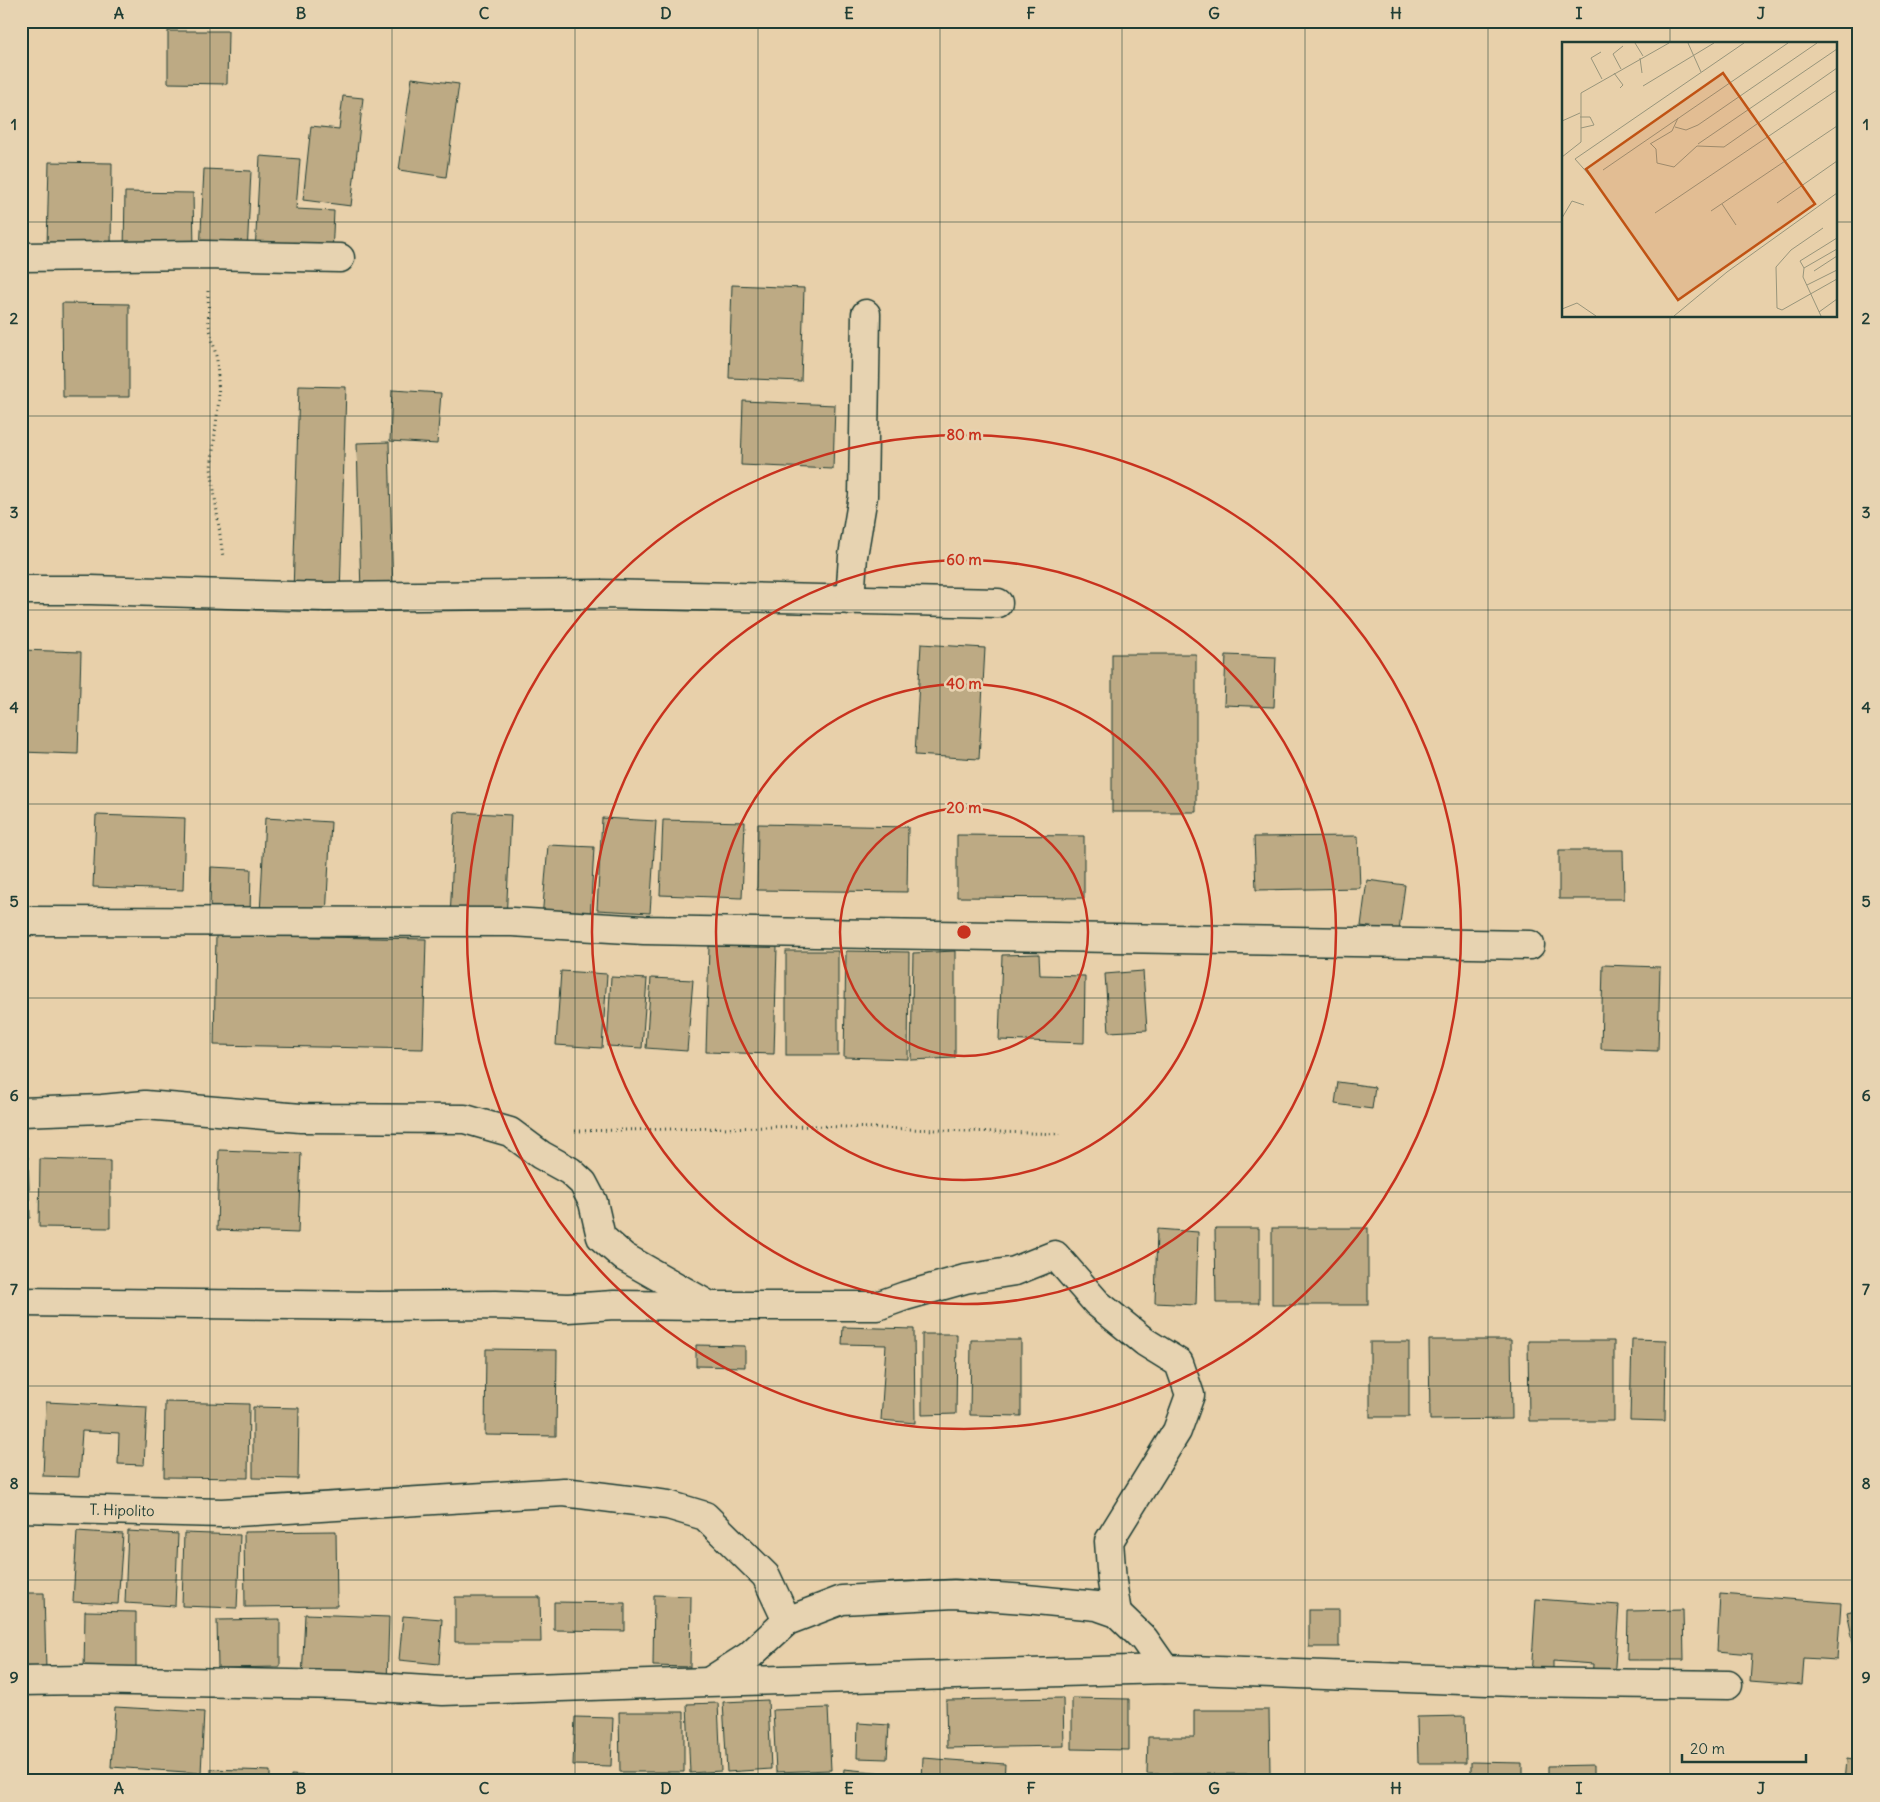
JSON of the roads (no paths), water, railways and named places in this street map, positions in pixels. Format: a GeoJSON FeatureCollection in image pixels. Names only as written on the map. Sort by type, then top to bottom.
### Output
{"type":"FeatureCollection","features":[{"type":"Feature","properties":{"kind":"street"},"geometry":{"type":"LineString","coordinates":[[21,257],[204,255],[340,258]]}},
{"type":"Feature","properties":{"kind":"street"},"geometry":{"type":"LineString","coordinates":[[850,600],[853,556],[863,496],[866,314]]}},
{"type":"Feature","properties":{"kind":"street"},"geometry":{"type":"LineString","coordinates":[[21,590],[91,590],[325,597],[600,594],[998,603]]}},
{"type":"Feature","properties":{"kind":"street"},"geometry":{"type":"LineString","coordinates":[[21,921],[512,922],[644,930],[1530,945]]}},
{"type":"Feature","properties":{"kind":"street"},"geometry":{"type":"LineString","coordinates":[[21,1112],[102,1109],[145,1105],[301,1118],[465,1119],[510,1132],[541,1155],[570,1170],[583,1183],[593,1202],[601,1237],[624,1257],[710,1306]]}},
{"type":"Feature","properties":{"kind":"street"},"geometry":{"type":"LineString","coordinates":[[21,1302],[378,1306],[496,1305],[568,1308],[614,1305],[878,1306],[905,1296],[965,1279],[1015,1271],[1055,1255],[1097,1303],[1144,1342],[1180,1363],[1190,1395],[1177,1431],[1109,1542],[1117,1613]]}},
{"type":"Feature","properties":{"kind":"street","name":"T. Hipolito"},"geometry":{"type":"LineString","coordinates":[[21,1508],[222,1513],[564,1492],[668,1505],[705,1516],[766,1576],[787,1621]]}},
{"type":"Feature","properties":{"kind":"street"},"geometry":{"type":"LineString","coordinates":[[708,1682],[749,1656],[787,1621],[842,1600],[954,1594],[1096,1606],[1117,1613],[1144,1639],[1165,1669]]}},
{"type":"Feature","properties":{"kind":"street"},"geometry":{"type":"LineString","coordinates":[[21,1681],[83,1680],[325,1685],[443,1691],[1165,1669],[1515,1682],[1728,1685]]}}]}
